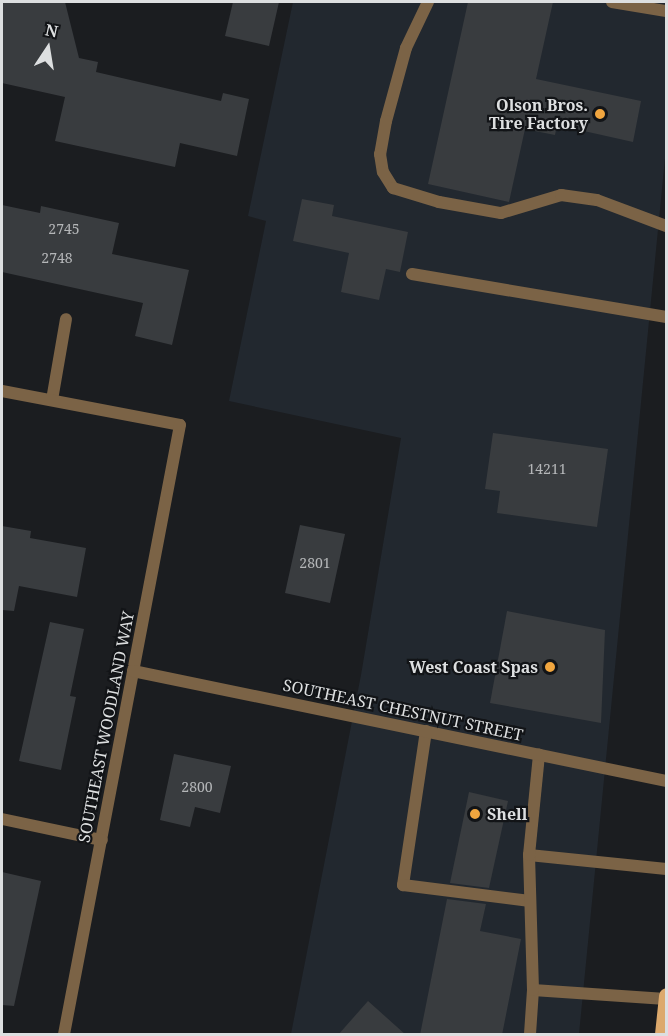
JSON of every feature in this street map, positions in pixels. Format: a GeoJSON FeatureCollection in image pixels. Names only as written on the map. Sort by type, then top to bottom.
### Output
{"type":"FeatureCollection","features":[{"type":"Feature","properties":{"kind":"main road"},"geometry":{"type":"LineString","coordinates":[[662,1035],[666,997]]}},
{"type":"Feature","properties":{"kind":"street"},"geometry":{"type":"LineString","coordinates":[[428,2],[406,48],[384,132],[380,154],[383,172],[393,188],[439,202],[501,213],[561,195],[597,200],[666,226]]}},
{"type":"Feature","properties":{"kind":"street"},"geometry":{"type":"LineString","coordinates":[[612,2],[666,11]]}},
{"type":"Feature","properties":{"kind":"street"},"geometry":{"type":"LineString","coordinates":[[412,274],[666,317]]}},
{"type":"Feature","properties":{"kind":"street"},"geometry":{"type":"LineString","coordinates":[[2,391],[52,400],[66,319]]}},
{"type":"Feature","properties":{"kind":"street","name":"SOUTHEAST WOODLAND WAY"},"geometry":{"type":"LineString","coordinates":[[52,400],[180,425],[64,1035]]}},
{"type":"Feature","properties":{"kind":"street","name":"SOUTHEAST CHESTNUT STREET"},"geometry":{"type":"LineString","coordinates":[[133,671],[666,781]]}},
{"type":"Feature","properties":{"kind":"street"},"geometry":{"type":"LineString","coordinates":[[426,732],[403,885],[530,901]]}},
{"type":"Feature","properties":{"kind":"street"},"geometry":{"type":"LineString","coordinates":[[530,1035],[533,990],[530,855],[539,754]]}},
{"type":"Feature","properties":{"kind":"street"},"geometry":{"type":"LineString","coordinates":[[2,819],[102,840]]}},
{"type":"Feature","properties":{"kind":"street"},"geometry":{"type":"LineString","coordinates":[[530,855],[666,869]]}},
{"type":"Feature","properties":{"kind":"street"},"geometry":{"type":"LineString","coordinates":[[533,990],[666,997]]}},
{"type":"Feature","properties":{"kind":"shaded area"},"geometry":{"type":"Polygon","coordinates":[[[293,2],[666,2],[666,148],[579,1034],[291,1034],[361,675],[401,438],[229,401],[266,221],[248,216],[293,2]]]}},
{"type":"Feature","properties":{"kind":"building"},"geometry":{"type":"Polygon","coordinates":[[[2,2],[65,2],[79,58],[98,62],[96,72],[221,101],[223,93],[249,99],[237,156],[180,143],[175,167],[55,141],[65,97],[2,83],[2,2]]]}},
{"type":"Feature","properties":{"kind":"building"},"geometry":{"type":"Polygon","coordinates":[[[233,2],[279,2],[269,46],[225,36],[233,2]]]}},
{"type":"Feature","properties":{"kind":"building"},"geometry":{"type":"Polygon","coordinates":[[[468,2],[553,2],[536,79],[641,101],[633,142],[557,125],[555,135],[525,129],[509,202],[428,184],[468,2]]]}},
{"type":"Feature","properties":{"kind":"building"},"geometry":{"type":"Polygon","coordinates":[[[302,199],[334,205],[332,216],[408,232],[400,272],[386,269],[379,300],[341,292],[349,253],[293,241],[302,199]]]}},
{"type":"Feature","properties":{"kind":"building"},"geometry":{"type":"Polygon","coordinates":[[[2,205],[40,213],[41,206],[119,223],[112,254],[189,270],[172,345],[135,336],[143,303],[2,272],[2,205]]]}},
{"type":"Feature","properties":{"kind":"building"},"geometry":{"type":"Polygon","coordinates":[[[493,433],[608,449],[597,527],[497,513],[500,491],[485,489],[493,433]]]}},
{"type":"Feature","properties":{"kind":"building"},"geometry":{"type":"Polygon","coordinates":[[[300,525],[345,534],[330,603],[285,593],[300,525]]]}},
{"type":"Feature","properties":{"kind":"building"},"geometry":{"type":"Polygon","coordinates":[[[2,526],[31,531],[30,538],[86,548],[77,597],[19,586],[14,611],[2,610],[2,526]]]}},
{"type":"Feature","properties":{"kind":"building","name":"West Coast Spas"},"geometry":{"type":"Polygon","coordinates":[[[507,611],[605,630],[601,723],[490,703],[507,611]]]}},
{"type":"Feature","properties":{"kind":"building"},"geometry":{"type":"Polygon","coordinates":[[[50,622],[84,629],[70,696],[76,697],[61,770],[19,761],[50,622]]]}},
{"type":"Feature","properties":{"kind":"building"},"geometry":{"type":"Polygon","coordinates":[[[174,754],[231,766],[220,813],[195,807],[190,827],[160,820],[174,754]]]}},
{"type":"Feature","properties":{"kind":"building"},"geometry":{"type":"Polygon","coordinates":[[[469,792],[508,801],[489,888],[450,883],[469,792]]]}},
{"type":"Feature","properties":{"kind":"building"},"geometry":{"type":"Polygon","coordinates":[[[2,872],[41,881],[14,1006],[2,1005],[2,872]]]}},
{"type":"Feature","properties":{"kind":"building"},"geometry":{"type":"Polygon","coordinates":[[[447,899],[486,904],[480,931],[521,939],[502,1035],[420,1035],[447,899]]]}},
{"type":"Feature","properties":{"kind":"building"},"geometry":{"type":"Polygon","coordinates":[[[368,1001],[406,1035],[338,1035],[368,1001]]]}},
{"type":"Feature","properties":{"kind":"place","name":"Olson Bros. Tire Factory"},"geometry":{"type":"Point","coordinates":[600,114]}},
{"type":"Feature","properties":{"kind":"place","name":"West Coast Spas"},"geometry":{"type":"Point","coordinates":[550,667]}},
{"type":"Feature","properties":{"kind":"place","name":"Shell"},"geometry":{"type":"Point","coordinates":[475,814]}}]}
